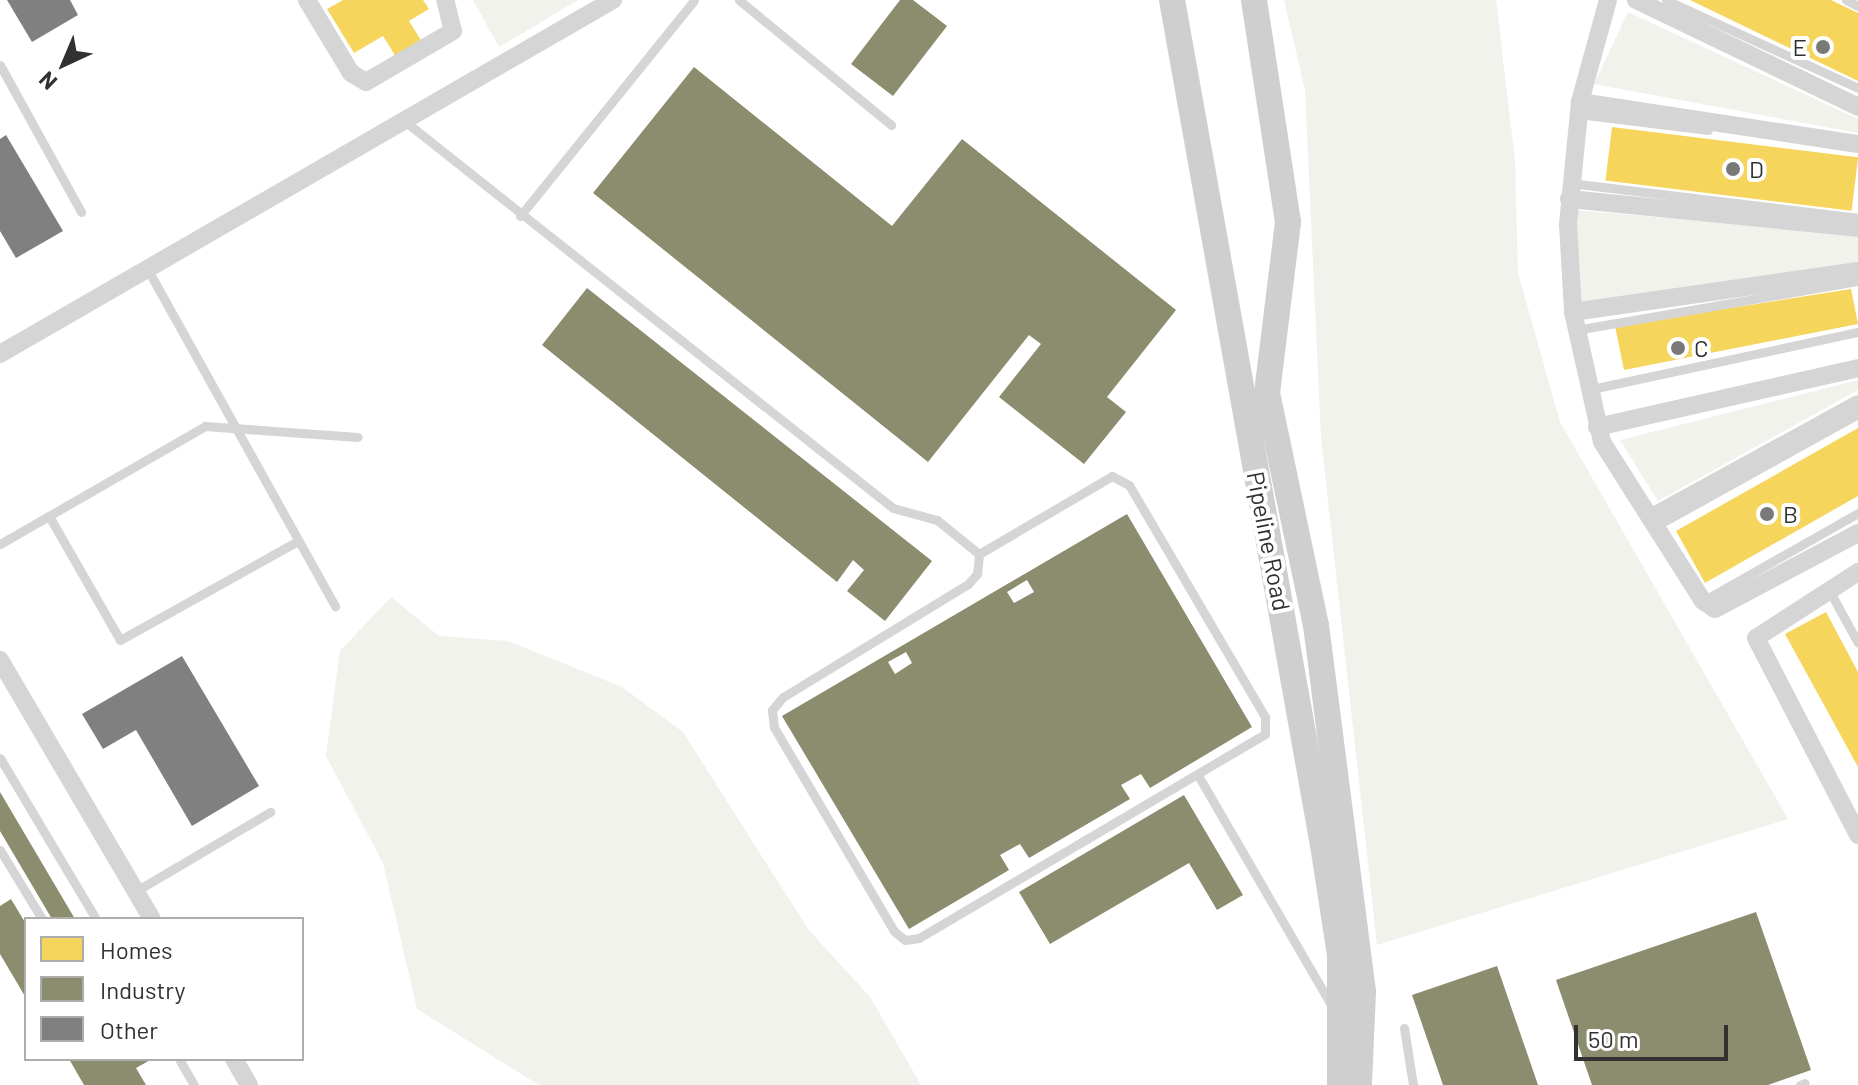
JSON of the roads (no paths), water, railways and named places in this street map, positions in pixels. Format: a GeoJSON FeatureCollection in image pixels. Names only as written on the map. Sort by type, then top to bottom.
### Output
{"type":"FeatureCollection","features":[{"type":"Feature","properties":{"kind":"main road","name":"Pipeline Road"},"geometry":{"type":"LineString","coordinates":[[1172,0],[1323,845],[1340,955],[1340,1085]]}},
{"type":"Feature","properties":{"kind":"main road","name":"Pipeline Road"},"geometry":{"type":"LineString","coordinates":[[1254,0],[1288,222],[1267,393],[1318,640],[1363,992],[1359,1085]]}},
{"type":"Feature","properties":{"kind":"street"},"geometry":{"type":"LineString","coordinates":[[309,1],[351,73],[366,82],[453,31],[445,0]]}},
{"type":"Feature","properties":{"kind":"street"},"geometry":{"type":"LineString","coordinates":[[0,354],[407,123],[613,0]]}},
{"type":"Feature","properties":{"kind":"street"},"geometry":{"type":"LineString","coordinates":[[1608,0],[1579,108],[1570,191],[1574,321],[1597,427],[1703,601],[1722,609],[1858,533]]}},
{"type":"Feature","properties":{"kind":"street"},"geometry":{"type":"LineString","coordinates":[[1636,0],[1858,107]]}},
{"type":"Feature","properties":{"kind":"street"},"geometry":{"type":"LineString","coordinates":[[1579,108],[1858,147]]}},
{"type":"Feature","properties":{"kind":"street"},"geometry":{"type":"LineString","coordinates":[[1570,191],[1858,228]]}},
{"type":"Feature","properties":{"kind":"street"},"geometry":{"type":"LineString","coordinates":[[1574,321],[1858,271]]}},
{"type":"Feature","properties":{"kind":"street"},"geometry":{"type":"LineString","coordinates":[[1597,427],[1858,368]]}},
{"type":"Feature","properties":{"kind":"street"},"geometry":{"type":"LineString","coordinates":[[1653,522],[1858,404]]}},
{"type":"Feature","properties":{"kind":"street"},"geometry":{"type":"LineString","coordinates":[[1858,572],[1756,638],[1858,835]]}},
{"type":"Feature","properties":{"kind":"street"},"geometry":{"type":"LineString","coordinates":[[0,660],[151,917]]}},
{"type":"Feature","properties":{"kind":"street"},"geometry":{"type":"LineString","coordinates":[[235,1061],[249,1085]]}},
{"type":"Feature","properties":{"kind":"lane"},"geometry":{"type":"LineString","coordinates":[[520,216],[694,0]]}},
{"type":"Feature","properties":{"kind":"lane"},"geometry":{"type":"LineString","coordinates":[[739,0],[891,125]]}},
{"type":"Feature","properties":{"kind":"lane"},"geometry":{"type":"LineString","coordinates":[[1666,0],[1858,88]]}},
{"type":"Feature","properties":{"kind":"lane"},"geometry":{"type":"LineString","coordinates":[[1846,0],[1858,6]]}},
{"type":"Feature","properties":{"kind":"lane"},"geometry":{"type":"LineString","coordinates":[[0,65],[81,212]]}},
{"type":"Feature","properties":{"kind":"lane"},"geometry":{"type":"LineString","coordinates":[[407,123],[520,216],[893,508],[937,520],[979,554]]}},
{"type":"Feature","properties":{"kind":"lane"},"geometry":{"type":"LineString","coordinates":[[1570,191],[1858,218]]}},
{"type":"Feature","properties":{"kind":"lane"},"geometry":{"type":"LineString","coordinates":[[148,270],[335,606]]}},
{"type":"Feature","properties":{"kind":"lane"},"geometry":{"type":"LineString","coordinates":[[1574,321],[1858,281]]}},
{"type":"Feature","properties":{"kind":"lane"},"geometry":{"type":"LineString","coordinates":[[1587,390],[1858,332]]}},
{"type":"Feature","properties":{"kind":"lane"},"geometry":{"type":"LineString","coordinates":[[1653,522],[1858,414]]}},
{"type":"Feature","properties":{"kind":"lane"},"geometry":{"type":"LineString","coordinates":[[0,544],[205,426],[358,437]]}},
{"type":"Feature","properties":{"kind":"lane"},"geometry":{"type":"LineString","coordinates":[[1102,478],[1121,478],[1129,485],[1268,726],[1261,740],[919,938],[899,936],[774,727],[772,710],[783,697],[968,584],[977,574],[979,554],[1102,478]]}},
{"type":"Feature","properties":{"kind":"lane"},"geometry":{"type":"LineString","coordinates":[[1703,601],[1858,513]]}},
{"type":"Feature","properties":{"kind":"lane"},"geometry":{"type":"LineString","coordinates":[[49,516],[120,640],[298,541]]}},
{"type":"Feature","properties":{"kind":"lane"},"geometry":{"type":"LineString","coordinates":[[1829,590],[1858,643]]}},
{"type":"Feature","properties":{"kind":"lane"},"geometry":{"type":"LineString","coordinates":[[0,758],[95,917]]}},
{"type":"Feature","properties":{"kind":"lane"},"geometry":{"type":"LineString","coordinates":[[1199,777],[1341,1021]]}},
{"type":"Feature","properties":{"kind":"lane"},"geometry":{"type":"LineString","coordinates":[[136,891],[270,812]]}},
{"type":"Feature","properties":{"kind":"lane"},"geometry":{"type":"LineString","coordinates":[[0,850],[41,917]]}},
{"type":"Feature","properties":{"kind":"lane"},"geometry":{"type":"LineString","coordinates":[[1404,1028],[1413,1085]]}},
{"type":"Feature","properties":{"kind":"lane"},"geometry":{"type":"LineString","coordinates":[[180,1061],[193,1084]]}},
{"type":"Feature","properties":{"kind":"place","name":"E"},"geometry":{"type":"Point","coordinates":[1823,47]}},
{"type":"Feature","properties":{"kind":"place","name":"D"},"geometry":{"type":"Point","coordinates":[1733,169]}},
{"type":"Feature","properties":{"kind":"place","name":"C"},"geometry":{"type":"Point","coordinates":[1678,348]}},
{"type":"Feature","properties":{"kind":"place","name":"B"},"geometry":{"type":"Point","coordinates":[1767,514]}}]}
